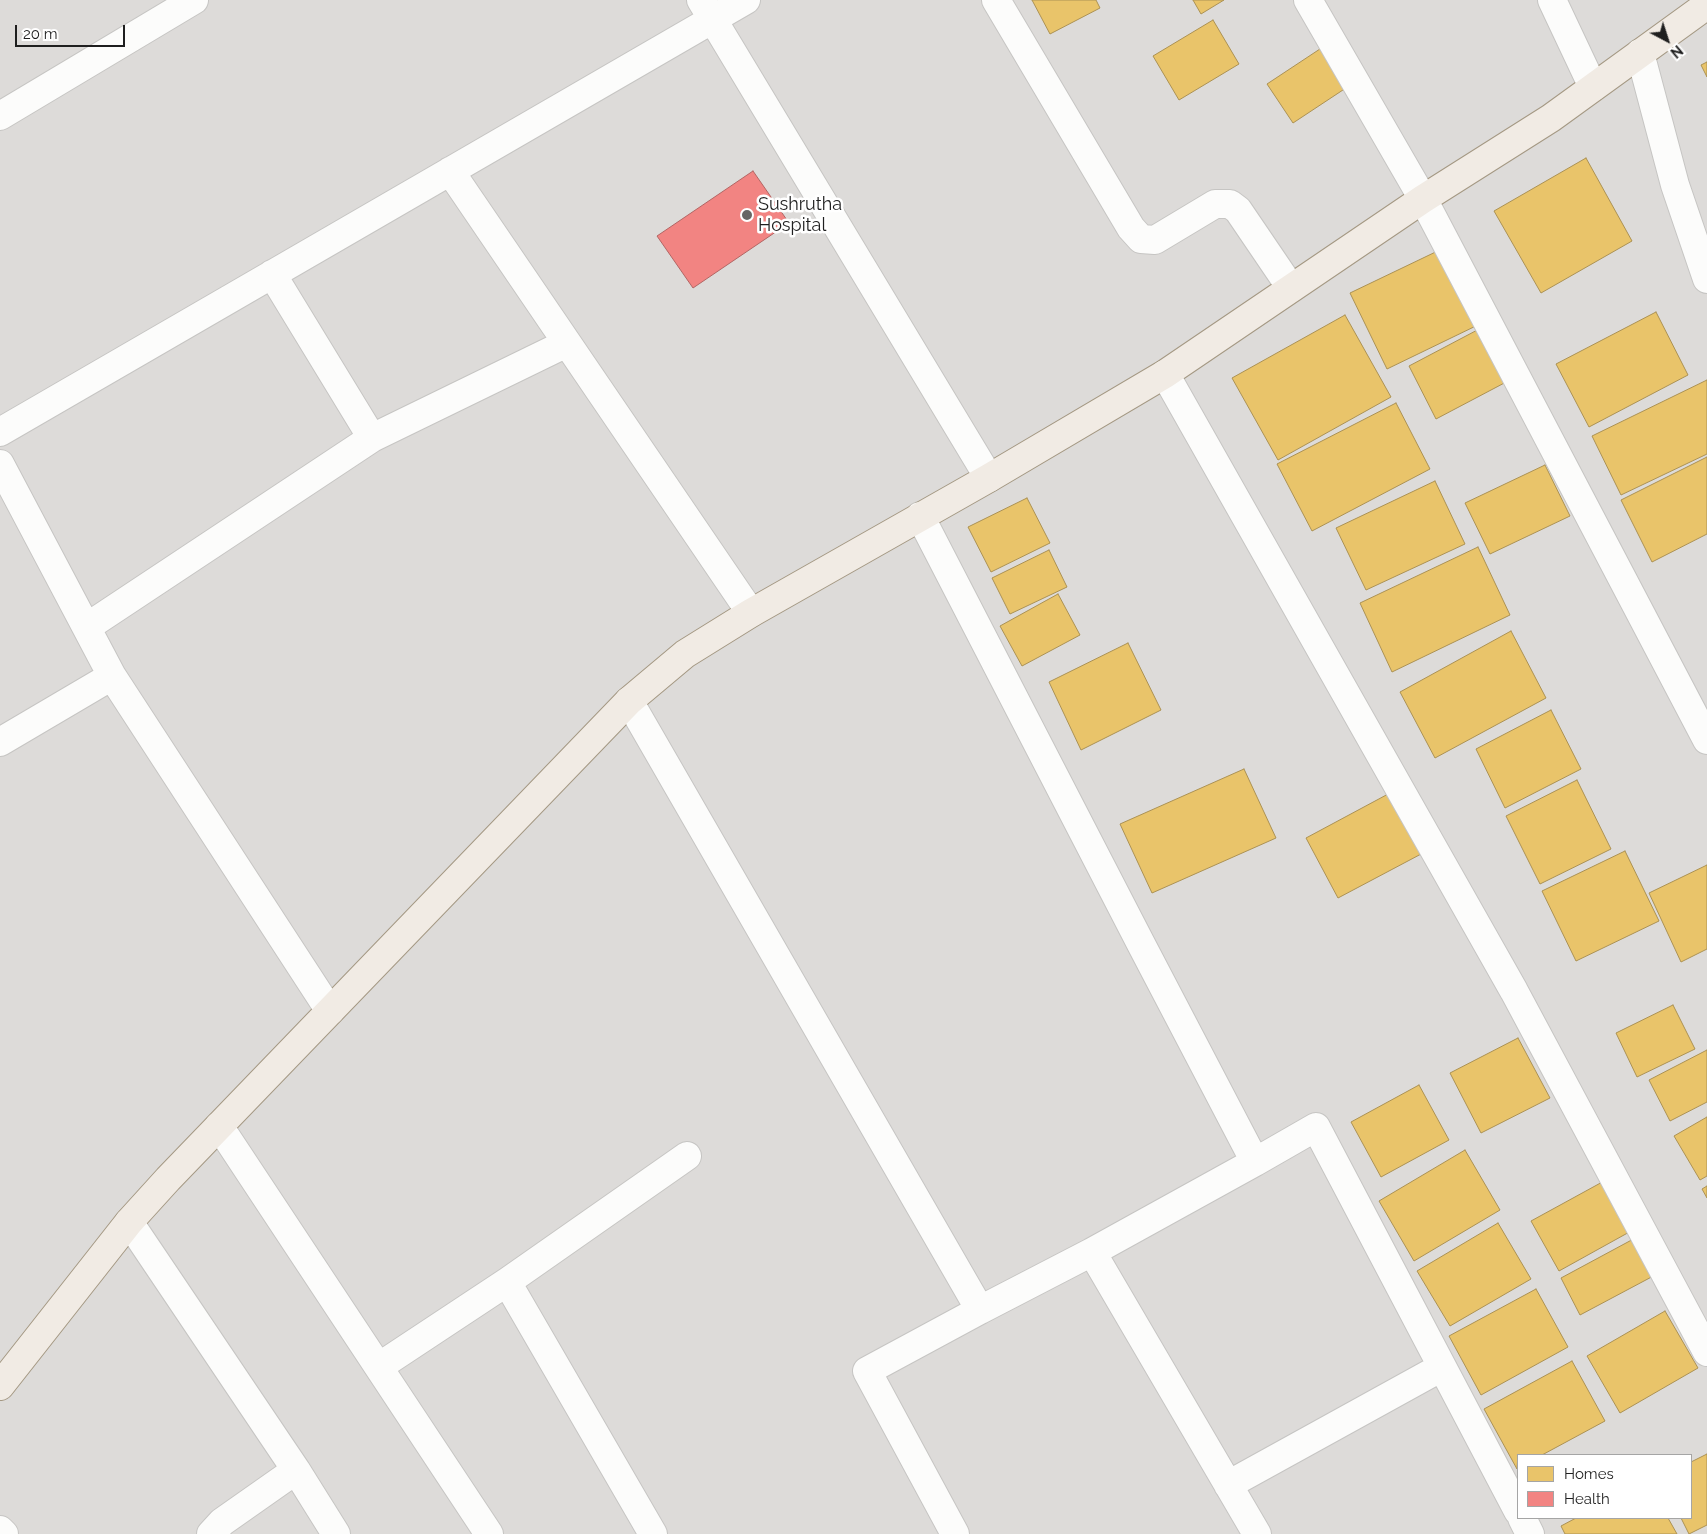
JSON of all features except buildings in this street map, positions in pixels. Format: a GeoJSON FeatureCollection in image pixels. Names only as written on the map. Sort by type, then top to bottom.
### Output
{"type":"FeatureCollection","features":[{"type":"Feature","properties":{"kind":"main road"},"geometry":{"type":"LineString","coordinates":[[0,1386],[129,1222],[168,1179],[629,701],[685,654],[751,613],[989,478],[1165,374],[1424,199],[1551,118],[1707,5]]}},
{"type":"Feature","properties":{"kind":"street"},"geometry":{"type":"LineString","coordinates":[[0,116],[194,0]]}},
{"type":"Feature","properties":{"kind":"street"},"geometry":{"type":"LineString","coordinates":[[0,432],[450,171],[706,10],[746,0]]}},
{"type":"Feature","properties":{"kind":"street"},"geometry":{"type":"LineString","coordinates":[[996,0],[1131,228],[1141,239],[1155,240],[1215,204],[1230,204],[1238,210],[1291,288]]}},
{"type":"Feature","properties":{"kind":"street"},"geometry":{"type":"LineString","coordinates":[[1308,0],[1424,199],[1707,740]]}},
{"type":"Feature","properties":{"kind":"street"},"geometry":{"type":"LineString","coordinates":[[1552,0],[1593,87]]}},
{"type":"Feature","properties":{"kind":"street"},"geometry":{"type":"LineString","coordinates":[[706,10],[989,478]]}},
{"type":"Feature","properties":{"kind":"street"},"geometry":{"type":"LineString","coordinates":[[1640,53],[1675,185],[1707,279]]}},
{"type":"Feature","properties":{"kind":"street"},"geometry":{"type":"LineString","coordinates":[[450,171],[751,613]]}},
{"type":"Feature","properties":{"kind":"street"},"geometry":{"type":"LineString","coordinates":[[272,274],[372,438]]}},
{"type":"Feature","properties":{"kind":"street"},"geometry":{"type":"LineString","coordinates":[[87,627],[372,438],[568,343]]}},
{"type":"Feature","properties":{"kind":"street"},"geometry":{"type":"LineString","coordinates":[[1165,374],[1514,991],[1707,1352]]}},
{"type":"Feature","properties":{"kind":"street"},"geometry":{"type":"LineString","coordinates":[[0,464],[112,676],[330,1011]]}},
{"type":"Feature","properties":{"kind":"street"},"geometry":{"type":"LineString","coordinates":[[920,516],[1135,934],[1255,1162]]}},
{"type":"Feature","properties":{"kind":"street"},"geometry":{"type":"LineString","coordinates":[[0,742],[112,676]]}},
{"type":"Feature","properties":{"kind":"street"},"geometry":{"type":"LineString","coordinates":[[629,701],[980,1310]]}},
{"type":"Feature","properties":{"kind":"street"},"geometry":{"type":"LineString","coordinates":[[219,1126],[380,1366],[489,1534]]}},
{"type":"Feature","properties":{"kind":"street"},"geometry":{"type":"LineString","coordinates":[[955,1534],[867,1371],[1092,1252],[1316,1127],[1517,1509]]}},
{"type":"Feature","properties":{"kind":"street"},"geometry":{"type":"LineString","coordinates":[[380,1366],[507,1282],[688,1156]]}},
{"type":"Feature","properties":{"kind":"street"},"geometry":{"type":"LineString","coordinates":[[129,1222],[296,1470],[336,1534]]}},
{"type":"Feature","properties":{"kind":"street"},"geometry":{"type":"LineString","coordinates":[[1092,1252],[1257,1534]]}},
{"type":"Feature","properties":{"kind":"street"},"geometry":{"type":"LineString","coordinates":[[507,1282],[653,1534]]}},
{"type":"Feature","properties":{"kind":"street"},"geometry":{"type":"LineString","coordinates":[[1228,1484],[1442,1367]]}},
{"type":"Feature","properties":{"kind":"street"},"geometry":{"type":"LineString","coordinates":[[211,1534],[222,1522],[296,1470]]}},
{"type":"Feature","properties":{"kind":"street"},"geometry":{"type":"LineString","coordinates":[[1522,1519],[1530,1534]]}},
{"type":"Feature","properties":{"kind":"street"},"geometry":{"type":"LineString","coordinates":[[0,1530],[4,1534]]}},
{"type":"Feature","properties":{"kind":"shaded area"},"geometry":{"type":"Polygon","coordinates":[[[0,0],[1707,0],[1707,1534],[0,1534],[0,0]]]}},
{"type":"Feature","properties":{"kind":"place","name":"Sushrutha Hospital"},"geometry":{"type":"Point","coordinates":[747,215]}}]}
